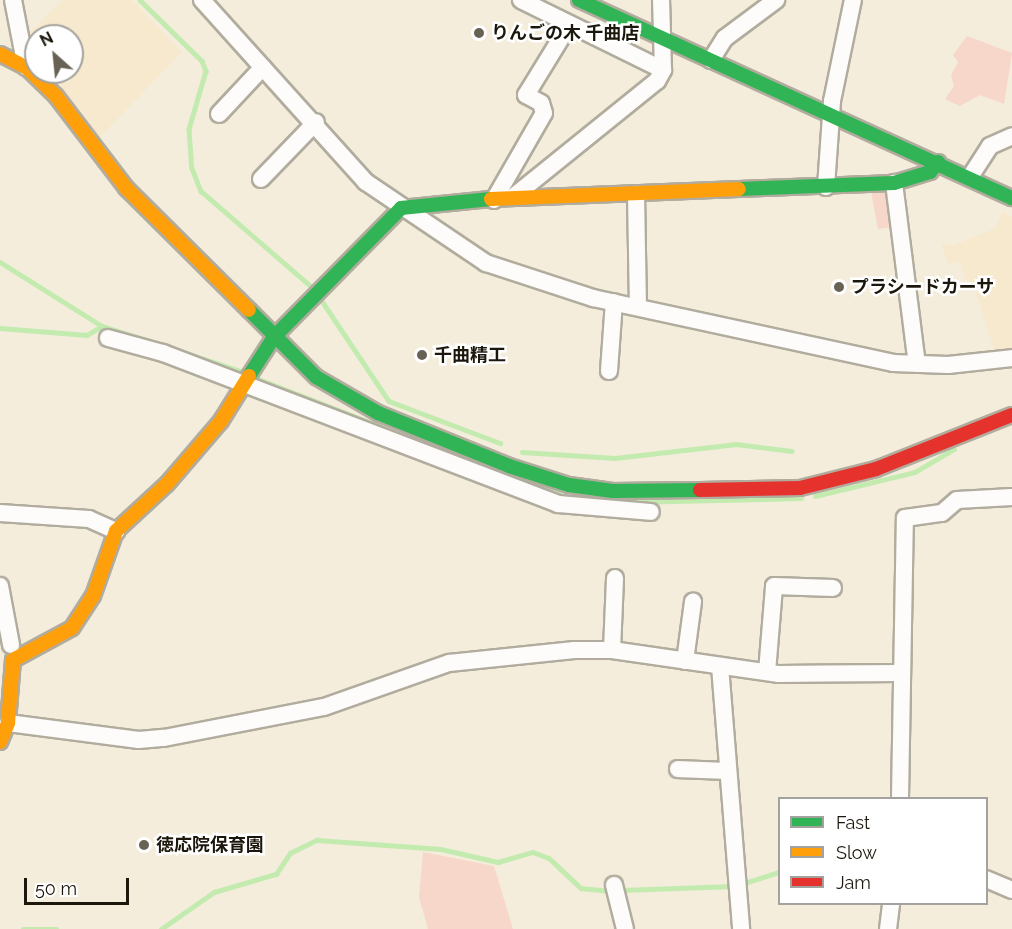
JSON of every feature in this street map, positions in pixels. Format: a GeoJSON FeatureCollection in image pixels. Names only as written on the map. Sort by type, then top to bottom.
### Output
{"type":"FeatureCollection","features":[{"type":"Feature","properties":{"kind":"street"},"geometry":{"type":"LineString","coordinates":[[13,0],[24,57]]}},
{"type":"Feature","properties":{"kind":"street"},"geometry":{"type":"LineString","coordinates":[[521,0],[663,70]]}},
{"type":"Feature","properties":{"kind":"street"},"geometry":{"type":"LineString","coordinates":[[513,196],[617,115],[663,70],[661,0]]}},
{"type":"Feature","properties":{"kind":"street"},"geometry":{"type":"LineString","coordinates":[[711,60],[724,38],[776,0]]}},
{"type":"Feature","properties":{"kind":"street"},"geometry":{"type":"LineString","coordinates":[[826,187],[831,115],[853,0]]}},
{"type":"Feature","properties":{"kind":"street"},"geometry":{"type":"LineString","coordinates":[[205,1],[263,67],[316,122],[366,182],[401,208],[486,263],[614,302],[917,364],[1012,358]]}},
{"type":"Feature","properties":{"kind":"street"},"geometry":{"type":"LineString","coordinates":[[494,200],[544,113],[541,103],[526,95],[574,27],[584,2],[938,162],[1012,198]]}},
{"type":"Feature","properties":{"kind":"street"},"geometry":{"type":"LineString","coordinates":[[0,54],[24,66]]}},
{"type":"Feature","properties":{"kind":"street"},"geometry":{"type":"LineString","coordinates":[[219,114],[263,67]]}},
{"type":"Feature","properties":{"kind":"street"},"geometry":{"type":"LineString","coordinates":[[42,84],[77,120],[126,188],[274,337],[316,376],[378,413],[535,475],[613,491],[800,488],[876,469],[1012,415]]}},
{"type":"Feature","properties":{"kind":"street"},"geometry":{"type":"LineString","coordinates":[[261,179],[316,122]]}},
{"type":"Feature","properties":{"kind":"street"},"geometry":{"type":"LineString","coordinates":[[970,177],[990,146],[1012,136]]}},
{"type":"Feature","properties":{"kind":"street"},"geometry":{"type":"LineString","coordinates":[[8,649],[63,634],[83,615],[116,531],[167,484],[248,378],[274,337],[401,208],[494,200],[513,196],[636,194],[894,183],[930,172],[938,162]]}},
{"type":"Feature","properties":{"kind":"street"},"geometry":{"type":"LineString","coordinates":[[894,183],[917,364]]}},
{"type":"Feature","properties":{"kind":"street"},"geometry":{"type":"LineString","coordinates":[[636,194],[638,307]]}},
{"type":"Feature","properties":{"kind":"street"},"geometry":{"type":"LineString","coordinates":[[609,372],[614,302]]}},
{"type":"Feature","properties":{"kind":"street"},"geometry":{"type":"LineString","coordinates":[[108,338],[248,378],[558,504],[651,512]]}},
{"type":"Feature","properties":{"kind":"street"},"geometry":{"type":"LineString","coordinates":[[900,797],[905,518],[942,513],[957,500],[1012,497]]}},
{"type":"Feature","properties":{"kind":"street"},"geometry":{"type":"LineString","coordinates":[[0,513],[88,519],[116,531]]}},
{"type":"Feature","properties":{"kind":"street"},"geometry":{"type":"LineString","coordinates":[[612,650],[615,578]]}},
{"type":"Feature","properties":{"kind":"street"},"geometry":{"type":"LineString","coordinates":[[0,586],[8,649],[8,723],[0,742]]}},
{"type":"Feature","properties":{"kind":"street"},"geometry":{"type":"LineString","coordinates":[[767,672],[774,586],[833,588]]}},
{"type":"Feature","properties":{"kind":"street"},"geometry":{"type":"LineString","coordinates":[[685,660],[693,602]]}},
{"type":"Feature","properties":{"kind":"street"},"geometry":{"type":"LineString","coordinates":[[8,723],[139,740],[164,738],[324,707],[449,663],[612,650],[767,672],[902,673]]}},
{"type":"Feature","properties":{"kind":"street"},"geometry":{"type":"LineString","coordinates":[[720,666],[735,886],[741,929]]}},
{"type":"Feature","properties":{"kind":"street"},"geometry":{"type":"LineString","coordinates":[[678,769],[726,771]]}},
{"type":"Feature","properties":{"kind":"street"},"geometry":{"type":"LineString","coordinates":[[988,879],[1012,890]]}},
{"type":"Feature","properties":{"kind":"street"},"geometry":{"type":"LineString","coordinates":[[614,885],[626,929]]}},
{"type":"Feature","properties":{"kind":"street"},"geometry":{"type":"LineString","coordinates":[[888,929],[891,905]]}},
{"type":"Feature","properties":{"kind":"shaded area"},"geometry":{"type":"Polygon","coordinates":[[[63,0],[132,0],[182,52],[99,138],[54,84],[84,84],[84,24],[38,24],[63,0]]]}},
{"type":"Feature","properties":{"kind":"shaded area"},"geometry":{"type":"Polygon","coordinates":[[[967,36],[1012,53],[1004,104],[980,95],[960,106],[945,99],[954,86],[951,75],[958,62],[953,55],[967,36]]]}},
{"type":"Feature","properties":{"kind":"shaded area"},"geometry":{"type":"Polygon","coordinates":[[[871,191],[888,193],[893,227],[878,229],[871,191]]]}},
{"type":"Feature","properties":{"kind":"shaded area"},"geometry":{"type":"Polygon","coordinates":[[[1003,212],[1012,217],[1012,354],[996,357],[973,283],[968,285],[959,261],[948,264],[941,243],[951,246],[994,229],[1003,212]]]}},
{"type":"Feature","properties":{"kind":"shaded area"},"geometry":{"type":"Polygon","coordinates":[[[423,852],[494,866],[513,929],[428,929],[419,897],[423,852]]]}},
{"type":"Feature","properties":{"kind":"waterway"},"geometry":{"type":"LineString","coordinates":[[140,0],[202,61],[206,71],[189,129],[192,168],[201,191],[314,289]]}},
{"type":"Feature","properties":{"kind":"waterway"},"geometry":{"type":"LineString","coordinates":[[0,262],[102,326],[152,342]]}},
{"type":"Feature","properties":{"kind":"waterway"},"geometry":{"type":"LineString","coordinates":[[320,298],[389,401],[500,443]]}},
{"type":"Feature","properties":{"kind":"waterway"},"geometry":{"type":"LineString","coordinates":[[0,328],[87,335],[102,326]]}},
{"type":"Feature","properties":{"kind":"waterway"},"geometry":{"type":"LineString","coordinates":[[174,349],[243,372]]}},
{"type":"Feature","properties":{"kind":"waterway"},"geometry":{"type":"LineString","coordinates":[[256,378],[380,426]]}},
{"type":"Feature","properties":{"kind":"waterway"},"geometry":{"type":"LineString","coordinates":[[522,452],[615,458],[736,444],[792,451]]}},
{"type":"Feature","properties":{"kind":"waterway"},"geometry":{"type":"LineString","coordinates":[[815,496],[915,472],[954,449]]}},
{"type":"Feature","properties":{"kind":"waterway"},"geometry":{"type":"LineString","coordinates":[[539,487],[568,497]]}},
{"type":"Feature","properties":{"kind":"waterway"},"geometry":{"type":"LineString","coordinates":[[630,502],[801,498]]}},
{"type":"Feature","properties":{"kind":"waterway"},"geometry":{"type":"LineString","coordinates":[[161,929],[214,892],[276,874],[290,853],[317,840],[441,849],[498,862],[533,852],[549,858],[581,888],[610,891]]}},
{"type":"Feature","properties":{"kind":"waterway"},"geometry":{"type":"LineString","coordinates":[[742,884],[778,873]]}},
{"type":"Feature","properties":{"kind":"waterway"},"geometry":{"type":"LineString","coordinates":[[621,890],[734,886]]}},
{"type":"Feature","properties":{"kind":"waterway"},"geometry":{"type":"LineString","coordinates":[[23,929],[57,929]]}},
{"type":"Feature","properties":{"kind":"traffic: fast"},"geometry":{"type":"LineString","coordinates":[[579,0],[1012,198]]}},
{"type":"Feature","properties":{"kind":"traffic: fast"},"geometry":{"type":"LineString","coordinates":[[739,189],[894,183],[930,172],[938,162]]}},
{"type":"Feature","properties":{"kind":"traffic: fast"},"geometry":{"type":"LineString","coordinates":[[249,376],[274,337],[401,208],[491,199]]}},
{"type":"Feature","properties":{"kind":"traffic: fast"},"geometry":{"type":"LineString","coordinates":[[249,310],[316,377],[378,413],[509,466],[569,485],[613,491],[700,490]]}},
{"type":"Feature","properties":{"kind":"traffic: slow"},"geometry":{"type":"LineString","coordinates":[[0,54],[26,67],[56,96],[126,188],[249,310]]}},
{"type":"Feature","properties":{"kind":"traffic: slow"},"geometry":{"type":"LineString","coordinates":[[491,199],[739,189]]}},
{"type":"Feature","properties":{"kind":"traffic: slow"},"geometry":{"type":"LineString","coordinates":[[0,742],[8,723],[13,660],[72,628],[93,596],[116,531],[167,484],[221,421],[249,376]]}},
{"type":"Feature","properties":{"kind":"traffic: jam"},"geometry":{"type":"LineString","coordinates":[[700,490],[800,488],[876,469],[1012,415]]}},
{"type":"Feature","properties":{"kind":"place","name":"りんごの木 千曲店"},"geometry":{"type":"Point","coordinates":[479,33]}},
{"type":"Feature","properties":{"kind":"place","name":"プラシードカーサ"},"geometry":{"type":"Point","coordinates":[839,287]}},
{"type":"Feature","properties":{"kind":"place","name":"千曲精工"},"geometry":{"type":"Point","coordinates":[422,355]}},
{"type":"Feature","properties":{"kind":"place","name":"徳応院保育園"},"geometry":{"type":"Point","coordinates":[144,845]}}]}
